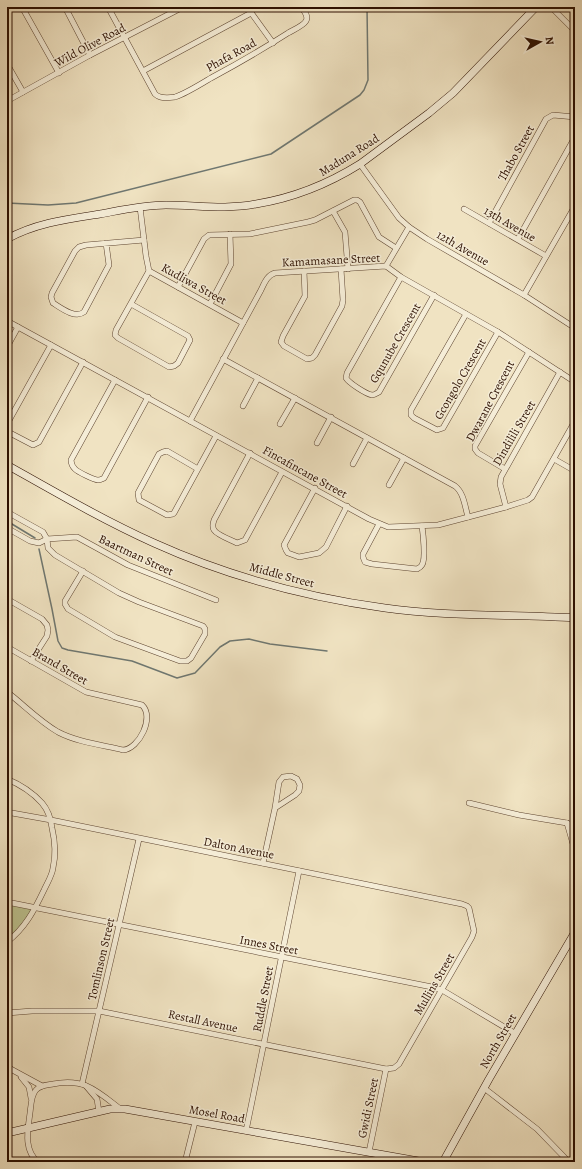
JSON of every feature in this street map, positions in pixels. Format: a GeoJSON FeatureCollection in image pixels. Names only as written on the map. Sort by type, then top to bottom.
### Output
{"type":"FeatureCollection","features":[{"type":"Feature","properties":{"kind":"street"},"geometry":{"type":"LineString","coordinates":[[22,7],[58,73]]}},
{"type":"Feature","properties":{"kind":"street"},"geometry":{"type":"LineString","coordinates":[[64,7],[90,55]]}},
{"type":"Feature","properties":{"kind":"street"},"geometry":{"type":"LineString","coordinates":[[108,7],[143,72],[251,13]]}},
{"type":"Feature","properties":{"kind":"street","name":"Wild Olive Road"},"geometry":{"type":"LineString","coordinates":[[7,101],[90,55],[126,38],[183,7]]}},
{"type":"Feature","properties":{"kind":"street"},"geometry":{"type":"LineString","coordinates":[[247,7],[273,43]]}},
{"type":"Feature","properties":{"kind":"street","name":"Phafa Road"},"geometry":{"type":"LineString","coordinates":[[143,72],[155,94],[159,97],[174,97],[179,95],[273,43],[304,22],[307,18],[301,7]]}},
{"type":"Feature","properties":{"kind":"street","name":"Maduna Road"},"geometry":{"type":"LineString","coordinates":[[7,239],[24,231],[49,223],[140,207],[167,205],[227,207],[256,205],[285,198],[319,186],[360,164],[441,103],[477,69],[536,7]]}},
{"type":"Feature","properties":{"kind":"street"},"geometry":{"type":"LineString","coordinates":[[551,7],[575,31]]}},
{"type":"Feature","properties":{"kind":"street"},"geometry":{"type":"LineString","coordinates":[[7,64],[23,92]]}},
{"type":"Feature","properties":{"kind":"street","name":"Thabo Street"},"geometry":{"type":"LineString","coordinates":[[489,223],[546,119],[553,115],[575,117]]}},
{"type":"Feature","properties":{"kind":"street"},"geometry":{"type":"LineString","coordinates":[[518,239],[575,137]]}},
{"type":"Feature","properties":{"kind":"street","name":"12th Avenue"},"geometry":{"type":"LineString","coordinates":[[360,164],[399,218],[409,227],[524,295],[575,328]]}},
{"type":"Feature","properties":{"kind":"street"},"geometry":{"type":"LineString","coordinates":[[178,287],[205,238],[212,235],[250,234],[308,222],[333,211],[352,200],[358,201],[380,238],[396,248]]}},
{"type":"Feature","properties":{"kind":"street"},"geometry":{"type":"LineString","coordinates":[[524,295],[575,206]]}},
{"type":"Feature","properties":{"kind":"street","name":"Kudliwa Street"},"geometry":{"type":"LineString","coordinates":[[140,207],[149,271],[243,323]]}},
{"type":"Feature","properties":{"kind":"street","name":"13th Avenue"},"geometry":{"type":"LineString","coordinates":[[464,209],[546,256]]}},
{"type":"Feature","properties":{"kind":"street"},"geometry":{"type":"LineString","coordinates":[[333,211],[346,232],[348,269]]}},
{"type":"Feature","properties":{"kind":"street"},"geometry":{"type":"LineString","coordinates":[[386,266],[409,227]]}},
{"type":"Feature","properties":{"kind":"street"},"geometry":{"type":"LineString","coordinates":[[210,304],[232,264],[230,234]]}},
{"type":"Feature","properties":{"kind":"street"},"geometry":{"type":"LineString","coordinates":[[106,243],[109,265],[84,312],[81,315],[75,315],[53,303],[51,295],[77,248],[106,243],[144,240]]}},
{"type":"Feature","properties":{"kind":"street","name":"Kamamasane Street"},"geometry":{"type":"LineString","coordinates":[[190,421],[260,290],[271,274],[278,273],[386,266],[401,277],[498,332],[575,382]]}},
{"type":"Feature","properties":{"kind":"street"},"geometry":{"type":"LineString","coordinates":[[304,271],[305,296],[281,341],[284,346],[307,359],[314,356],[342,306],[341,269]]}},
{"type":"Feature","properties":{"kind":"street"},"geometry":{"type":"LineString","coordinates":[[131,304],[188,336],[190,340],[176,365],[170,367],[116,337],[115,332],[149,271]]}},
{"type":"Feature","properties":{"kind":"street","name":"Gqunube Crescent"},"geometry":{"type":"LineString","coordinates":[[401,277],[347,373],[346,377],[350,383],[371,394],[379,392],[434,295]]}},
{"type":"Feature","properties":{"kind":"street","name":"Gcongolo Crescent"},"geometry":{"type":"LineString","coordinates":[[466,314],[411,410],[411,415],[414,418],[437,430],[443,428],[498,332]]}},
{"type":"Feature","properties":{"kind":"street","name":"Fincafincane Street"},"geometry":{"type":"LineString","coordinates":[[7,321],[148,397],[216,436],[250,453],[282,472],[315,488],[380,524],[391,527],[438,525],[528,500],[532,496],[574,425]]}},
{"type":"Feature","properties":{"kind":"street"},"geometry":{"type":"LineString","coordinates":[[7,347],[18,327]]}},
{"type":"Feature","properties":{"kind":"street"},"geometry":{"type":"LineString","coordinates":[[7,424],[50,345]]}},
{"type":"Feature","properties":{"kind":"street","name":"Dwarane Crescent"},"geometry":{"type":"LineString","coordinates":[[505,469],[478,453],[475,450],[475,446],[528,352]]}},
{"type":"Feature","properties":{"kind":"street"},"geometry":{"type":"LineString","coordinates":[[223,359],[458,488],[462,495],[468,517]]}},
{"type":"Feature","properties":{"kind":"street"},"geometry":{"type":"LineString","coordinates":[[7,430],[33,445],[39,442],[83,362]]}},
{"type":"Feature","properties":{"kind":"street","name":"Dindilili Street"},"geometry":{"type":"LineString","coordinates":[[506,507],[500,477],[560,372]]}},
{"type":"Feature","properties":{"kind":"street"},"geometry":{"type":"LineString","coordinates":[[243,406],[258,378]]}},
{"type":"Feature","properties":{"kind":"street"},"geometry":{"type":"LineString","coordinates":[[115,380],[72,460],[73,467],[76,470],[96,480],[101,480],[104,478],[148,397]]}},
{"type":"Feature","properties":{"kind":"street"},"geometry":{"type":"LineString","coordinates":[[280,424],[295,398]]}},
{"type":"Feature","properties":{"kind":"street"},"geometry":{"type":"LineString","coordinates":[[317,443],[331,417]]}},
{"type":"Feature","properties":{"kind":"street"},"geometry":{"type":"LineString","coordinates":[[198,469],[167,451],[161,452],[138,493],[140,501],[167,515],[174,513],[198,469],[216,436]]}},
{"type":"Feature","properties":{"kind":"street"},"geometry":{"type":"LineString","coordinates":[[353,464],[367,438]]}},
{"type":"Feature","properties":{"kind":"street"},"geometry":{"type":"LineString","coordinates":[[250,453],[214,520],[213,528],[218,533],[237,543],[245,540],[282,472]]}},
{"type":"Feature","properties":{"kind":"street"},"geometry":{"type":"LineString","coordinates":[[389,485],[404,458]]}},
{"type":"Feature","properties":{"kind":"street"},"geometry":{"type":"LineString","coordinates":[[554,459],[575,471]]}},
{"type":"Feature","properties":{"kind":"street","name":"Middle Street"},"geometry":{"type":"LineString","coordinates":[[7,465],[112,523],[181,555],[236,575],[293,591],[344,602],[411,611],[575,618]]}},
{"type":"Feature","properties":{"kind":"street"},"geometry":{"type":"LineString","coordinates":[[315,488],[284,545],[288,553],[301,557],[321,552],[326,547],[347,506]]}},
{"type":"Feature","properties":{"kind":"street"},"geometry":{"type":"LineString","coordinates":[[7,512],[43,532],[47,539],[48,548],[51,552],[119,592],[139,602],[203,626],[205,629],[205,634],[191,658],[189,660],[180,661],[116,637],[68,609],[65,601],[83,571]]}},
{"type":"Feature","properties":{"kind":"street"},"geometry":{"type":"LineString","coordinates":[[380,524],[364,553],[363,557],[365,562],[369,564],[417,569],[422,566],[423,562],[424,552],[422,526]]}},
{"type":"Feature","properties":{"kind":"street","name":"Baartman Street"},"geometry":{"type":"LineString","coordinates":[[7,528],[35,543],[40,543],[47,539],[77,537],[128,565],[216,600]]}},
{"type":"Feature","properties":{"kind":"street"},"geometry":{"type":"LineString","coordinates":[[7,599],[42,620],[47,625],[47,636],[31,661]]}},
{"type":"Feature","properties":{"kind":"street","name":"Brand Street"},"geometry":{"type":"LineString","coordinates":[[7,647],[86,692],[142,705],[147,714],[146,723],[142,734],[133,746],[123,750],[76,739],[63,734],[47,724],[7,692]]}},
{"type":"Feature","properties":{"kind":"street"},"geometry":{"type":"LineString","coordinates":[[264,863],[279,782],[283,777],[293,776],[297,779],[300,785],[297,793],[292,798],[275,808]]}},
{"type":"Feature","properties":{"kind":"street"},"geometry":{"type":"LineString","coordinates":[[7,779],[23,788],[43,803],[51,820],[55,844],[53,869],[36,908],[26,924],[7,942]]}},
{"type":"Feature","properties":{"kind":"street"},"geometry":{"type":"LineString","coordinates":[[469,804],[519,815],[567,823],[575,826]]}},
{"type":"Feature","properties":{"kind":"street","name":"Dalton Avenue"},"geometry":{"type":"LineString","coordinates":[[7,811],[23,816],[51,820],[264,863],[460,903],[467,906]]}},
{"type":"Feature","properties":{"kind":"street"},"geometry":{"type":"LineString","coordinates":[[567,823],[575,851]]}},
{"type":"Feature","properties":{"kind":"street","name":"Tomlinson Street"},"geometry":{"type":"LineString","coordinates":[[84,1084],[99,1011],[139,838]]}},
{"type":"Feature","properties":{"kind":"street","name":"Ruddle Street"},"geometry":{"type":"LineString","coordinates":[[246,1131],[299,871]]}},
{"type":"Feature","properties":{"kind":"street","name":"Innes Street"},"geometry":{"type":"LineString","coordinates":[[7,902],[432,987],[442,990],[516,1034]]}},
{"type":"Feature","properties":{"kind":"street","name":"Mullins Street"},"geometry":{"type":"LineString","coordinates":[[394,1068],[399,1064],[474,934],[470,911],[467,906]]}},
{"type":"Feature","properties":{"kind":"street","name":"North Street"},"geometry":{"type":"LineString","coordinates":[[443,1162],[484,1088],[574,934]]}},
{"type":"Feature","properties":{"kind":"street","name":"Restall Avenue"},"geometry":{"type":"LineString","coordinates":[[7,1013],[32,1011],[99,1011],[386,1069],[394,1068]]}},
{"type":"Feature","properties":{"kind":"street"},"geometry":{"type":"LineString","coordinates":[[7,1067],[42,1086]]}},
{"type":"Feature","properties":{"kind":"street","name":"Gwidi Street"},"geometry":{"type":"LineString","coordinates":[[369,1152],[386,1069]]}},
{"type":"Feature","properties":{"kind":"street"},"geometry":{"type":"LineString","coordinates":[[18,1074],[29,1087],[32,1101]]}},
{"type":"Feature","properties":{"kind":"street"},"geometry":{"type":"LineString","coordinates":[[38,1162],[32,1156],[27,1139],[34,1092],[42,1086],[70,1082],[84,1084],[119,1108]]}},
{"type":"Feature","properties":{"kind":"street"},"geometry":{"type":"LineString","coordinates":[[84,1084],[97,1099],[99,1112]]}},
{"type":"Feature","properties":{"kind":"street"},"geometry":{"type":"LineString","coordinates":[[484,1088],[537,1129],[568,1162]]}},
{"type":"Feature","properties":{"kind":"street","name":"Mosel Road"},"geometry":{"type":"LineString","coordinates":[[7,1133],[119,1108],[424,1162]]}},
{"type":"Feature","properties":{"kind":"street"},"geometry":{"type":"LineString","coordinates":[[185,1162],[195,1122]]}},
{"type":"Feature","properties":{"kind":"green space"},"geometry":{"type":"Polygon","coordinates":[[[7,903],[35,908],[22,926],[7,941],[7,903]]]}},
{"type":"Feature","properties":{"kind":"waterway"},"geometry":{"type":"LineString","coordinates":[[7,203],[48,205],[76,203],[271,154],[360,95],[364,90],[368,80],[367,7]]}},
{"type":"Feature","properties":{"kind":"waterway"},"geometry":{"type":"LineString","coordinates":[[7,521],[35,538]]}},
{"type":"Feature","properties":{"kind":"waterway"},"geometry":{"type":"LineString","coordinates":[[39,549],[58,641],[62,648],[132,661],[177,678],[195,673],[220,647],[230,641],[249,639],[270,644],[327,651]]}}]}
